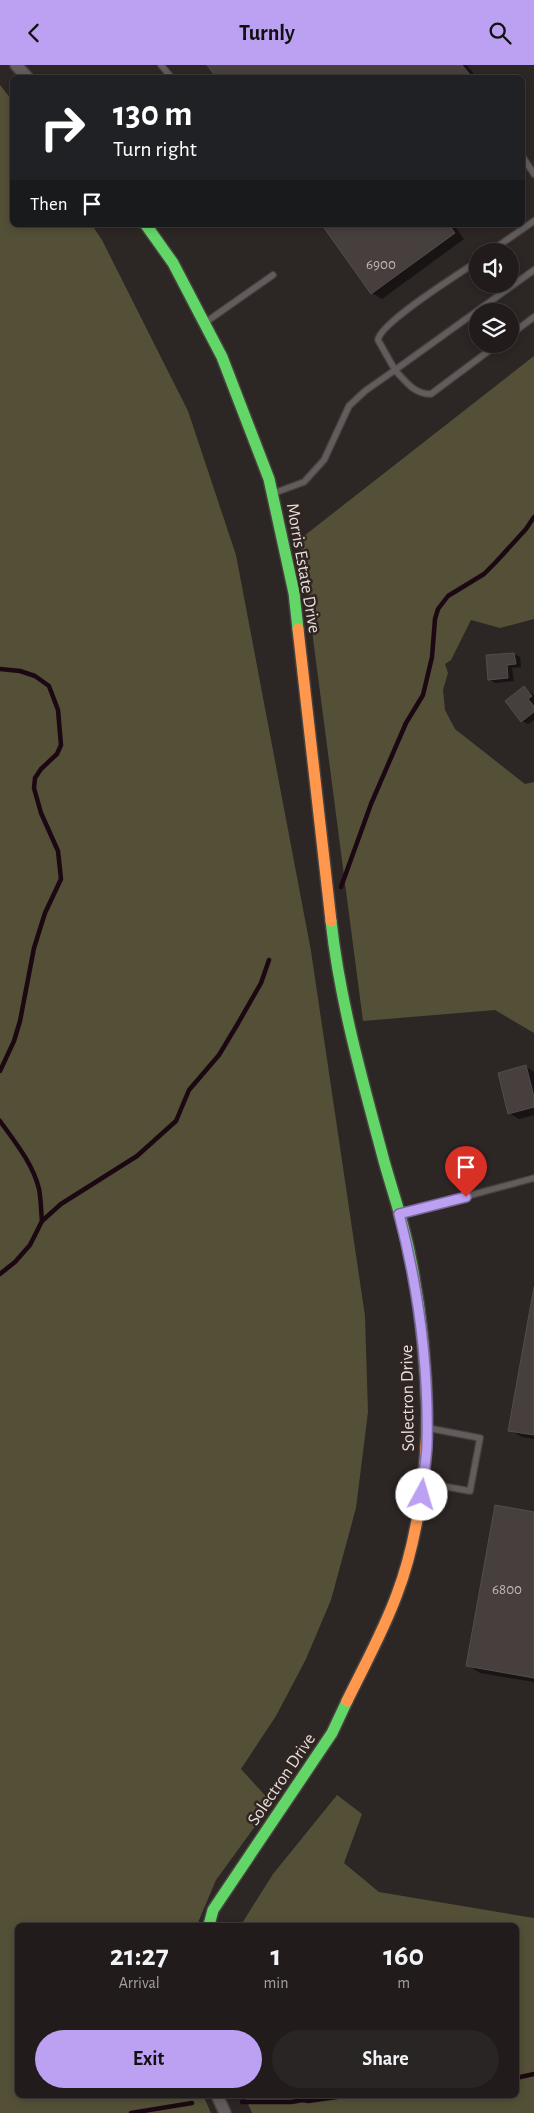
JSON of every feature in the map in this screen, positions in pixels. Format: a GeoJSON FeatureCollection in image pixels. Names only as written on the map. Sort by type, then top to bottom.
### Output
{"type":"FeatureCollection","features":[{"type":"Feature","properties":{"kind":"street"},"geometry":{"type":"LineString","coordinates":[[16,65],[25,75]]}},
{"type":"Feature","properties":{"kind":"street","name":"Morris Estate Drive"},"geometry":{"type":"LineString","coordinates":[[147,227],[173,263],[222,357],[269,479],[294,593],[334,946]]}},
{"type":"Feature","properties":{"kind":"street","name":"Solectron Drive"},"geometry":{"type":"LineString","coordinates":[[210,1923],[213,1910],[332,1733],[397,1595],[412,1543],[423,1483],[427,1428],[426,1363],[422,1323],[410,1254],[356,1058],[334,946]]}},
{"type":"Feature","properties":{"kind":"street"},"geometry":{"type":"LineString","coordinates":[[219,2098],[226,2113]]}},
{"type":"Feature","properties":{"kind":"lane"},"geometry":{"type":"LineString","coordinates":[[525,160],[534,174]]}},
{"type":"Feature","properties":{"kind":"lane"},"geometry":{"type":"LineString","coordinates":[[502,243],[534,221]]}},
{"type":"Feature","properties":{"kind":"lane"},"geometry":{"type":"LineString","coordinates":[[469,267],[393,320],[378,335],[378,340],[395,370],[412,389],[422,394],[431,394],[486,353]]}},
{"type":"Feature","properties":{"kind":"lane"},"geometry":{"type":"LineString","coordinates":[[272,494],[304,482],[324,460],[349,406],[365,391],[534,270]]}},
{"type":"Feature","properties":{"kind":"lane"},"geometry":{"type":"LineString","coordinates":[[204,323],[273,275]]}},
{"type":"Feature","properties":{"kind":"lane"},"geometry":{"type":"LineString","coordinates":[[519,328],[534,317]]}},
{"type":"Feature","properties":{"kind":"lane"},"geometry":{"type":"LineString","coordinates":[[399,1214],[534,1178]]}},
{"type":"Feature","properties":{"kind":"lane"},"geometry":{"type":"LineString","coordinates":[[423,1483],[470,1491],[480,1438],[427,1428]]}},
{"type":"Feature","properties":{"kind":"shaded area"},"geometry":{"type":"Polygon","coordinates":[[[0,85],[10,98],[10,227],[93,227],[102,240],[188,411],[236,555],[311,951],[365,1316],[368,1412],[356,1508],[331,1600],[306,1659],[276,1716],[241,1769],[272,1803],[216,1880],[198,1923],[15,1923],[15,2098],[204,2098],[211,2113],[0,2113],[0,85]]]}},
{"type":"Feature","properties":{"kind":"shaded area"},"geometry":{"type":"Polygon","coordinates":[[[534,356],[534,619],[500,628],[471,620],[451,660],[445,664],[448,673],[443,690],[445,710],[455,729],[525,784],[534,782],[534,1033],[495,1010],[363,1021],[300,539],[534,356]]]}},
{"type":"Feature","properties":{"kind":"shaded area"},"geometry":{"type":"Polygon","coordinates":[[[337,1795],[362,1814],[344,1863],[379,1892],[534,1918],[534,2113],[252,2113],[245,2098],[519,2098],[519,1923],[242,1923],[273,1874],[337,1795]]]}},
{"type":"Feature","properties":{"kind":"building"},"geometry":{"type":"Polygon","coordinates":[[[207,65],[462,65],[470,75],[214,75],[207,65]]]}},
{"type":"Feature","properties":{"kind":"building"},"geometry":{"type":"Polygon","coordinates":[[[323,227],[450,227],[455,233],[371,294],[323,227]]]}},
{"type":"Feature","properties":{"kind":"building"},"geometry":{"type":"Polygon","coordinates":[[[514,653],[516,664],[507,665],[508,678],[488,680],[486,655],[514,653]]]}},
{"type":"Feature","properties":{"kind":"building"},"geometry":{"type":"Polygon","coordinates":[[[524,686],[532,696],[528,699],[534,706],[534,712],[521,722],[505,701],[524,686]]]}},
{"type":"Feature","properties":{"kind":"building"},"geometry":{"type":"Polygon","coordinates":[[[526,1065],[534,1097],[534,1107],[508,1114],[498,1073],[526,1065]]]}},
{"type":"Feature","properties":{"kind":"building"},"geometry":{"type":"Polygon","coordinates":[[[534,1287],[534,1435],[508,1431],[534,1287]]]}},
{"type":"Feature","properties":{"kind":"building"},"geometry":{"type":"Polygon","coordinates":[[[495,1505],[534,1512],[534,1678],[466,1666],[495,1505]]]}},
{"type":"Feature","properties":{"kind":"waterway"},"geometry":{"type":"LineString","coordinates":[[341,887],[371,804],[406,723],[423,695],[432,657],[435,619],[438,609],[448,596],[484,574],[526,529],[534,517]]}},
{"type":"Feature","properties":{"kind":"waterway"},"geometry":{"type":"LineString","coordinates":[[0,669],[20,671],[35,676],[49,686],[58,710],[61,745],[57,754],[41,769],[35,778],[34,788],[41,813],[58,851],[61,879],[45,913],[34,948],[20,1021],[14,1041],[0,1071]]}},
{"type":"Feature","properties":{"kind":"waterway"},"geometry":{"type":"LineString","coordinates":[[0,1274],[15,1262],[30,1245],[42,1221],[61,1204],[137,1156],[176,1121],[189,1090],[219,1055],[237,1025],[261,983],[269,960]]}},
{"type":"Feature","properties":{"kind":"waterway"},"geometry":{"type":"LineString","coordinates":[[0,1121],[23,1153],[36,1180],[41,1201],[42,1221]]}},
{"type":"Feature","properties":{"kind":"waterway"},"geometry":{"type":"LineString","coordinates":[[519,2077],[534,2074]]}},
{"type":"Feature","properties":{"kind":"waterway"},"geometry":{"type":"LineString","coordinates":[[242,2102],[291,2102],[330,2098]]}},
{"type":"Feature","properties":{"kind":"waterway"},"geometry":{"type":"LineString","coordinates":[[131,2113],[192,2103]]}},
{"type":"Feature","properties":{"kind":"traffic: fast"},"geometry":{"type":"LineString","coordinates":[[147,227],[173,263],[222,357],[269,479],[294,593],[298,629]]}},
{"type":"Feature","properties":{"kind":"traffic: fast"},"geometry":{"type":"LineString","coordinates":[[331,921],[340,982],[353,1042],[410,1256],[422,1335],[427,1414]]}},
{"type":"Feature","properties":{"kind":"traffic: fast"},"geometry":{"type":"LineString","coordinates":[[210,1923],[213,1910],[332,1733],[347,1701]]}},
{"type":"Feature","properties":{"kind":"traffic: slow"},"geometry":{"type":"LineString","coordinates":[[298,629],[331,921]]}},
{"type":"Feature","properties":{"kind":"traffic: slow"},"geometry":{"type":"LineString","coordinates":[[347,1701],[380,1634],[404,1574],[420,1505],[427,1436],[427,1414]]}},
{"type":"Feature","properties":{"kind":"route"},"geometry":{"type":"LineString","coordinates":[[422,1495],[427,1448],[426,1363],[422,1323],[410,1254],[399,1214],[466,1197]]}}]}
